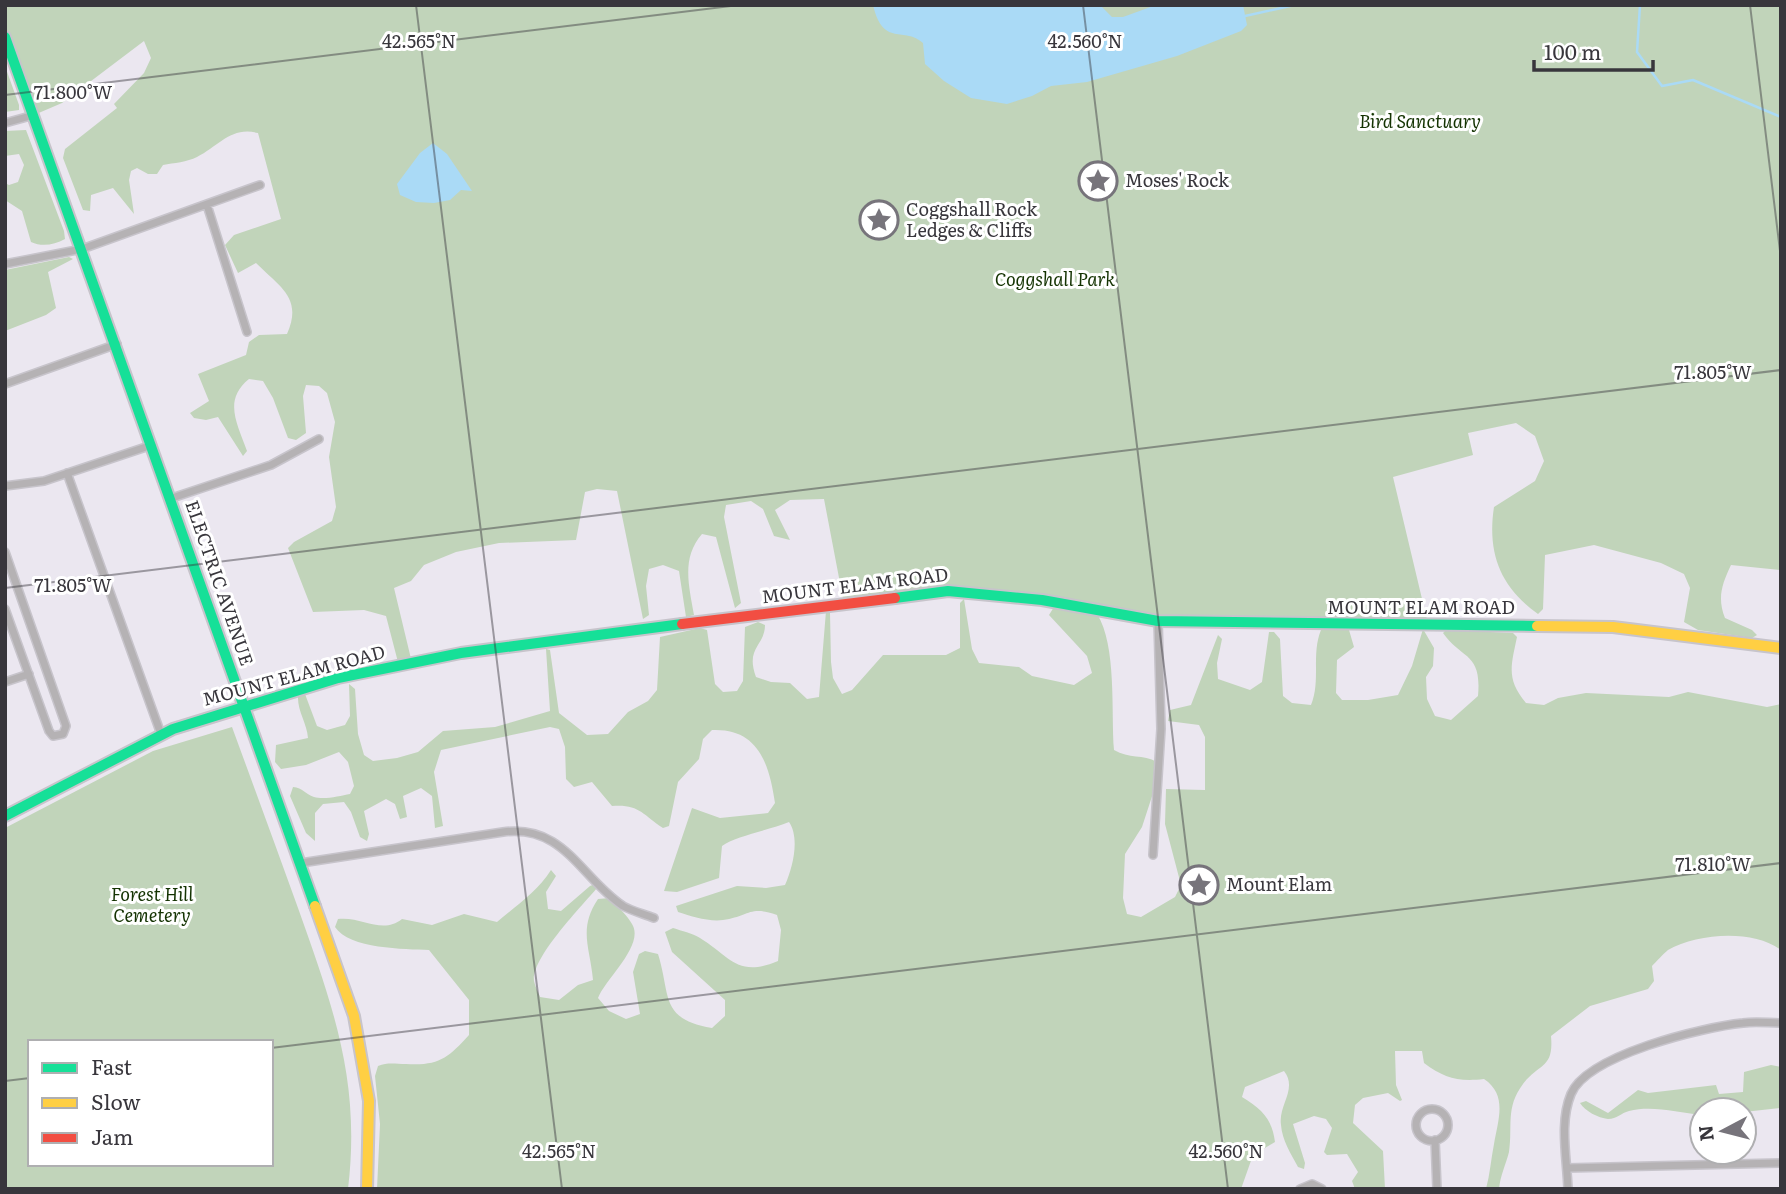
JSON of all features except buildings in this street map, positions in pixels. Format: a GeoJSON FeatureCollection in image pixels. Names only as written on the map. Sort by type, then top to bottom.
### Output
{"type":"FeatureCollection","features":[{"type":"Feature","properties":{"kind":"main road","name":"ELECTRIC AVENUE"},"geometry":{"type":"LineString","coordinates":[[5,37],[172,498],[244,709],[346,992],[363,1055],[370,1113],[367,1189]]}},
{"type":"Feature","properties":{"kind":"main road","name":"MOUNT ELAM ROAD"},"geometry":{"type":"LineString","coordinates":[[5,816],[161,734],[338,678],[461,653],[948,591],[1042,600],[1158,621],[1613,627],[1781,648]]}},
{"type":"Feature","properties":{"kind":"street"},"geometry":{"type":"LineString","coordinates":[[5,123],[34,115]]}},
{"type":"Feature","properties":{"kind":"street"},"geometry":{"type":"LineString","coordinates":[[5,264],[82,249],[260,185]]}},
{"type":"Feature","properties":{"kind":"street"},"geometry":{"type":"LineString","coordinates":[[207,205],[247,332]]}},
{"type":"Feature","properties":{"kind":"street"},"geometry":{"type":"LineString","coordinates":[[5,384],[117,344]]}},
{"type":"Feature","properties":{"kind":"street"},"geometry":{"type":"LineString","coordinates":[[172,498],[271,465],[320,439]]}},
{"type":"Feature","properties":{"kind":"street"},"geometry":{"type":"LineString","coordinates":[[5,486],[29,485],[152,445]]}},
{"type":"Feature","properties":{"kind":"street"},"geometry":{"type":"LineString","coordinates":[[67,473],[161,734]]}},
{"type":"Feature","properties":{"kind":"street"},"geometry":{"type":"LineString","coordinates":[[5,552],[66,726],[65,733],[55,736],[50,733],[5,608]]}},
{"type":"Feature","properties":{"kind":"street"},"geometry":{"type":"LineString","coordinates":[[1153,855],[1161,729],[1158,621]]}},
{"type":"Feature","properties":{"kind":"street"},"geometry":{"type":"LineString","coordinates":[[5,682],[29,674]]}},
{"type":"Feature","properties":{"kind":"street"},"geometry":{"type":"LineString","coordinates":[[300,863],[503,832],[531,831],[550,838],[623,905],[653,918]]}},
{"type":"Feature","properties":{"kind":"street"},"geometry":{"type":"LineString","coordinates":[[1568,1189],[1566,1109],[1572,1090],[1584,1075],[1602,1062],[1711,1028],[1746,1022],[1781,1023]]}},
{"type":"Feature","properties":{"kind":"street"},"geometry":{"type":"LineString","coordinates":[[1430,1109],[1439,1110],[1448,1122],[1446,1132],[1434,1140],[1424,1138],[1416,1124],[1420,1114],[1430,1109]]}},
{"type":"Feature","properties":{"kind":"street"},"geometry":{"type":"LineString","coordinates":[[1434,1140],[1437,1189]]}},
{"type":"Feature","properties":{"kind":"street"},"geometry":{"type":"LineString","coordinates":[[1567,1168],[1781,1163]]}},
{"type":"Feature","properties":{"kind":"street"},"geometry":{"type":"LineString","coordinates":[[1300,1189],[1312,1184],[1322,1189]]}},
{"type":"Feature","properties":{"kind":"green space","name":"Coggshall Park"},"geometry":{"type":"Polygon","coordinates":[[[5,5],[1781,5],[1781,570],[1731,565],[1728,572],[1721,597],[1725,618],[1752,630],[1757,635],[1752,638],[1698,630],[1684,622],[1690,588],[1684,574],[1661,563],[1594,545],[1545,555],[1543,609],[1538,614],[1525,604],[1506,580],[1499,568],[1493,539],[1494,507],[1535,481],[1544,461],[1535,436],[1516,423],[1468,433],[1473,455],[1393,477],[1428,624],[1158,621],[966,590],[844,604],[824,499],[790,500],[775,510],[790,540],[774,536],[763,509],[751,501],[726,505],[724,517],[741,603],[735,608],[716,537],[702,534],[691,553],[688,573],[694,615],[686,617],[679,571],[663,565],[649,569],[646,586],[649,615],[643,619],[617,491],[597,489],[585,492],[576,540],[499,543],[456,552],[424,565],[411,581],[394,588],[412,663],[399,666],[386,616],[364,610],[313,612],[288,548],[332,521],[336,507],[329,457],[335,422],[327,393],[319,386],[306,385],[303,396],[306,433],[296,440],[288,438],[273,398],[263,381],[249,379],[236,395],[234,404],[236,421],[247,451],[243,456],[218,417],[206,420],[194,418],[190,413],[209,401],[198,374],[246,355],[249,342],[259,335],[287,334],[291,322],[291,302],[281,287],[256,263],[238,273],[225,245],[234,235],[281,219],[258,133],[240,132],[193,159],[163,165],[157,174],[148,174],[137,168],[131,171],[129,180],[134,214],[113,188],[91,195],[90,211],[83,210],[63,158],[65,149],[117,108],[114,104],[144,73],[151,58],[144,41],[62,103],[34,115],[5,37],[5,5]]]}},
{"type":"Feature","properties":{"kind":"green space"},"geometry":{"type":"Polygon","coordinates":[[[5,66],[19,105],[19,110],[5,112],[5,66]]]}},
{"type":"Feature","properties":{"kind":"green space"},"geometry":{"type":"Polygon","coordinates":[[[26,130],[64,231],[65,239],[52,244],[31,242],[22,211],[5,200],[5,183],[9,185],[18,182],[24,165],[19,154],[5,156],[5,131],[26,130]]]}},
{"type":"Feature","properties":{"kind":"green space"},"geometry":{"type":"Polygon","coordinates":[[[69,257],[73,259],[48,272],[56,308],[46,315],[5,331],[5,270],[69,257]]]}},
{"type":"Feature","properties":{"kind":"green space"},"geometry":{"type":"Polygon","coordinates":[[[964,599],[972,649],[979,663],[1019,667],[1032,676],[1074,685],[1092,673],[1087,656],[1049,615],[1054,607],[1097,614],[1108,643],[1114,750],[1157,762],[1157,781],[1142,827],[1125,854],[1123,898],[1127,914],[1141,917],[1175,897],[1181,885],[1165,824],[1166,789],[1205,790],[1205,737],[1199,725],[1168,721],[1170,710],[1191,705],[1218,635],[1222,639],[1217,663],[1218,679],[1250,690],[1262,682],[1269,632],[1274,632],[1280,639],[1283,696],[1292,703],[1311,705],[1321,630],[1349,630],[1354,647],[1337,660],[1336,693],[1342,700],[1368,700],[1398,695],[1412,666],[1423,629],[1434,648],[1433,666],[1426,677],[1427,699],[1435,716],[1451,720],[1478,696],[1478,682],[1474,664],[1450,642],[1443,633],[1446,630],[1513,633],[1517,637],[1512,664],[1513,679],[1526,703],[1544,705],[1558,698],[1586,693],[1669,697],[1688,692],[1767,707],[1781,704],[1781,950],[1769,943],[1741,936],[1710,937],[1680,944],[1668,950],[1652,966],[1654,981],[1648,989],[1590,1006],[1551,1036],[1548,1060],[1523,1084],[1514,1101],[1509,1152],[1499,1189],[1486,1189],[1500,1108],[1491,1085],[1484,1079],[1452,1078],[1438,1072],[1424,1063],[1422,1051],[1395,1051],[1396,1085],[1402,1100],[1388,1093],[1363,1098],[1355,1105],[1353,1123],[1383,1151],[1385,1189],[1355,1189],[1352,1181],[1358,1172],[1347,1154],[1327,1155],[1324,1152],[1332,1128],[1326,1119],[1314,1116],[1293,1124],[1305,1163],[1304,1169],[1298,1167],[1282,1131],[1282,1111],[1289,1084],[1284,1071],[1245,1087],[1242,1097],[1265,1115],[1275,1142],[1253,1155],[1241,1189],[377,1189],[380,1124],[375,1076],[378,1066],[427,1064],[449,1055],[469,1035],[469,1000],[429,950],[378,946],[352,940],[335,927],[338,919],[387,925],[402,919],[432,925],[464,914],[497,922],[533,892],[551,870],[556,876],[546,892],[548,909],[561,911],[590,886],[595,884],[597,888],[540,959],[534,981],[540,997],[559,1000],[578,985],[593,980],[587,938],[588,920],[598,899],[610,898],[630,921],[635,932],[629,951],[598,998],[609,1011],[626,1019],[640,1014],[633,972],[639,954],[645,951],[658,954],[667,993],[675,1011],[695,1024],[712,1028],[725,1016],[725,1000],[672,952],[665,932],[673,928],[694,935],[743,966],[764,966],[778,961],[781,930],[777,915],[754,911],[731,919],[712,920],[678,912],[676,906],[737,886],[766,888],[785,885],[793,861],[794,836],[789,822],[735,839],[722,846],[719,878],[677,892],[664,891],[692,808],[720,818],[768,813],[775,803],[769,774],[758,751],[740,735],[712,730],[703,739],[699,759],[678,782],[669,826],[663,828],[634,808],[612,806],[592,782],[574,787],[566,779],[565,747],[559,729],[550,727],[441,750],[434,772],[443,826],[435,828],[432,796],[421,788],[403,796],[407,817],[400,819],[395,804],[386,799],[364,811],[369,834],[367,841],[360,837],[351,812],[344,802],[323,804],[315,813],[315,841],[306,833],[290,796],[293,787],[322,798],[350,794],[354,786],[348,762],[339,752],[306,765],[281,769],[275,762],[276,745],[308,738],[298,695],[305,694],[317,726],[327,730],[345,725],[350,716],[349,684],[355,689],[358,734],[364,755],[373,761],[397,758],[418,752],[443,731],[495,727],[550,711],[546,649],[550,650],[559,713],[587,735],[608,734],[628,712],[648,701],[657,690],[660,637],[700,628],[707,630],[715,684],[723,692],[737,691],[743,681],[745,627],[758,622],[765,625],[754,653],[753,667],[756,677],[771,682],[790,683],[807,699],[819,697],[826,611],[830,613],[833,678],[842,694],[852,690],[883,655],[946,655],[960,648],[960,603],[964,599]]]}},
{"type":"Feature","properties":{"kind":"green space","name":"Forest Hill Cemetery"},"geometry":{"type":"Polygon","coordinates":[[[232,727],[333,1012],[351,1113],[348,1189],[5,1189],[5,828],[153,751],[232,727]]]}},
{"type":"Feature","properties":{"kind":"green space"},"geometry":{"type":"Polygon","coordinates":[[[1771,1065],[1781,1067],[1781,1108],[1758,1110],[1758,1096],[1688,1096],[1688,1113],[1638,1109],[1608,1119],[1592,1114],[1580,1103],[1586,1101],[1608,1113],[1638,1090],[1648,1093],[1716,1085],[1719,1094],[1743,1092],[1744,1072],[1771,1065]]]}},
{"type":"Feature","properties":{"kind":"water"},"geometry":{"type":"Polygon","coordinates":[[[873,5],[1100,5],[1112,17],[1123,17],[1156,5],[1243,5],[1247,25],[1241,31],[1177,56],[1087,82],[1051,86],[1007,104],[971,98],[944,81],[925,64],[923,43],[916,38],[895,34],[882,27],[873,5]]]}},
{"type":"Feature","properties":{"kind":"water"},"geometry":{"type":"Polygon","coordinates":[[[433,143],[447,154],[472,191],[461,190],[450,200],[434,203],[416,202],[400,195],[397,184],[420,153],[433,143]]]}},
{"type":"Feature","properties":{"kind":"waterway"},"geometry":{"type":"LineString","coordinates":[[1245,16],[1295,5]]}},
{"type":"Feature","properties":{"kind":"waterway"},"geometry":{"type":"LineString","coordinates":[[1640,5],[1637,52],[1662,86],[1693,80],[1781,117]]}},
{"type":"Feature","properties":{"kind":"traffic: fast"},"geometry":{"type":"LineString","coordinates":[[5,37],[315,906]]}},
{"type":"Feature","properties":{"kind":"traffic: fast"},"geometry":{"type":"LineString","coordinates":[[895,598],[948,591],[1042,600],[1158,621],[1537,626]]}},
{"type":"Feature","properties":{"kind":"traffic: fast"},"geometry":{"type":"LineString","coordinates":[[5,816],[173,729],[338,678],[461,653],[682,624]]}},
{"type":"Feature","properties":{"kind":"traffic: slow"},"geometry":{"type":"LineString","coordinates":[[1537,626],[1613,627],[1781,648]]}},
{"type":"Feature","properties":{"kind":"traffic: slow"},"geometry":{"type":"LineString","coordinates":[[315,906],[354,1016],[369,1101],[367,1189]]}},
{"type":"Feature","properties":{"kind":"traffic: jam"},"geometry":{"type":"LineString","coordinates":[[682,624],[895,598]]}},
{"type":"Feature","properties":{"kind":"place","name":"Moses' Rock"},"geometry":{"type":"Point","coordinates":[1098,181]}},
{"type":"Feature","properties":{"kind":"place","name":"Coggshall Rock Ledges & Cliffs"},"geometry":{"type":"Point","coordinates":[879,220]}},
{"type":"Feature","properties":{"kind":"place","name":"Mount Elam"},"geometry":{"type":"Point","coordinates":[1199,885]}},
{"type":"Feature","properties":{"kind":"park label","name":"Bird Sanctuary"},"geometry":{"type":"Point","coordinates":[1420,122]}}]}
